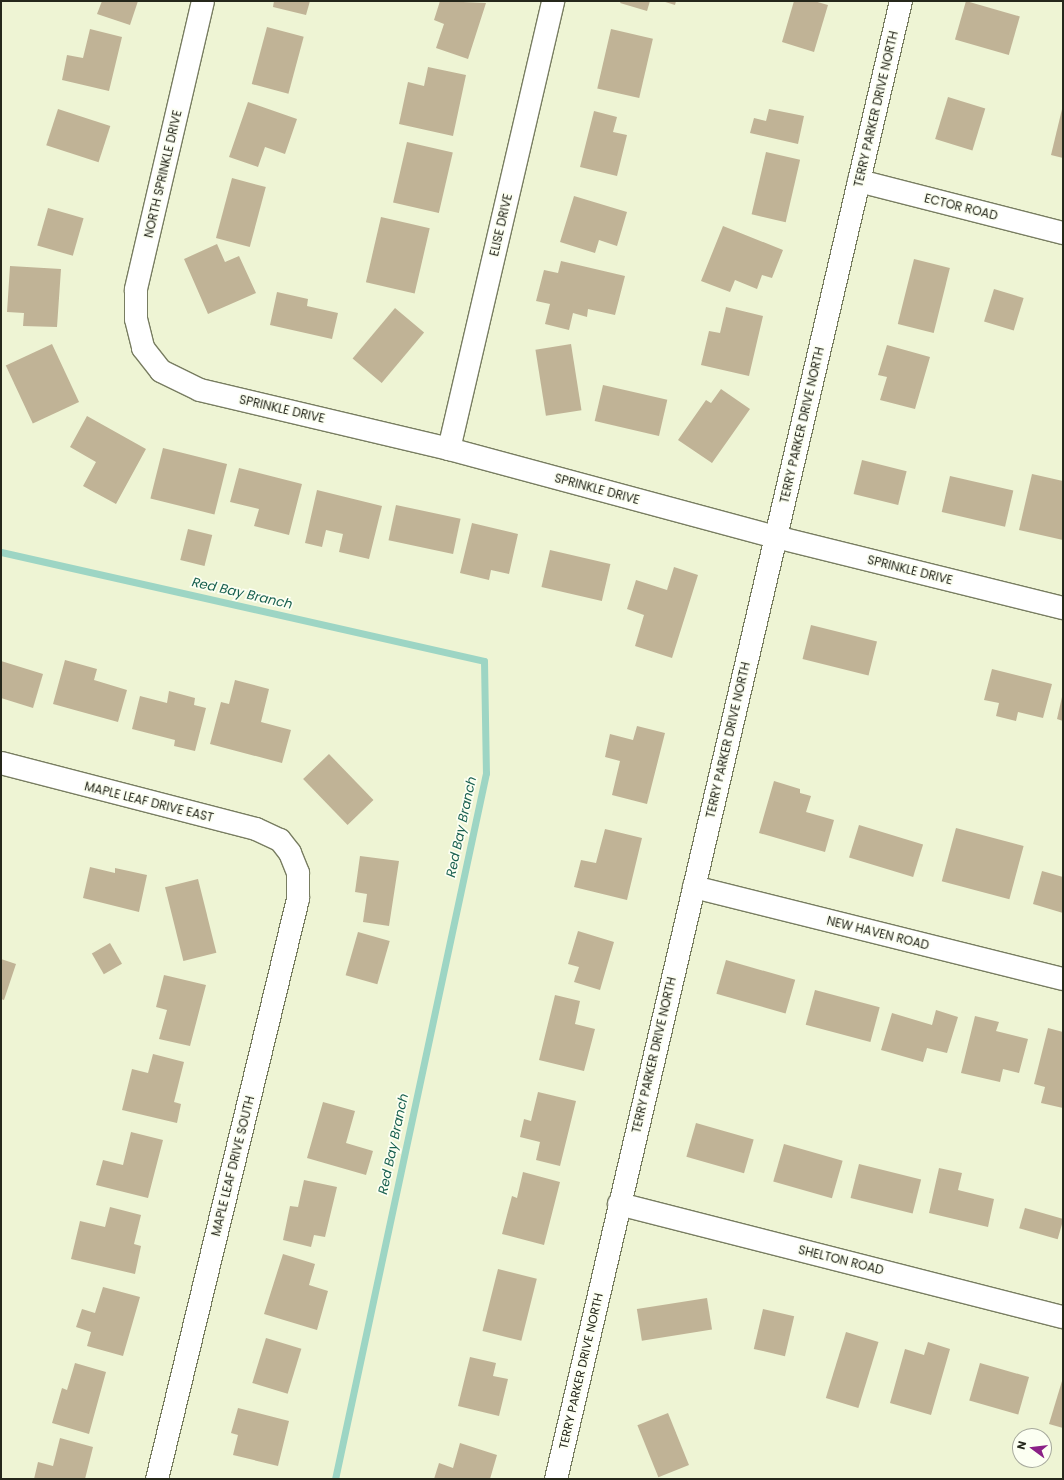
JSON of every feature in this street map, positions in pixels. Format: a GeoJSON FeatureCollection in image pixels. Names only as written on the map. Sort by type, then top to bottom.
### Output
{"type":"FeatureCollection","features":[{"type":"Feature","properties":{"kind":"street","name":"NORTH SPRINKLE DRIVE"},"geometry":{"type":"LineString","coordinates":[[143,348],[136,319],[136,290],[203,1]]}},
{"type":"Feature","properties":{"kind":"street","name":"ELISE DRIVE"},"geometry":{"type":"LineString","coordinates":[[449,449],[553,1]]}},
{"type":"Feature","properties":{"kind":"street","name":"TERRY PARKER DRIVE NORTH"},"geometry":{"type":"LineString","coordinates":[[556,1479],[901,1]]}},
{"type":"Feature","properties":{"kind":"street","name":"ECTOR ROAD"},"geometry":{"type":"LineString","coordinates":[[859,182],[1063,233]]}},
{"type":"Feature","properties":{"kind":"street","name":"SPRINKLE DRIVE"},"geometry":{"type":"LineString","coordinates":[[143,348],[161,371],[200,390],[449,449],[776,537],[1063,608]]}},
{"type":"Feature","properties":{"kind":"street","name":"MAPLE LEAF DRIVE EAST"},"geometry":{"type":"LineString","coordinates":[[1,764],[256,829],[280,840],[290,853]]}},
{"type":"Feature","properties":{"kind":"street","name":"MAPLE LEAF DRIVE SOUTH"},"geometry":{"type":"LineString","coordinates":[[157,1479],[298,899],[298,872],[290,853]]}},
{"type":"Feature","properties":{"kind":"street","name":"NEW HAVEN ROAD"},"geometry":{"type":"LineString","coordinates":[[694,887],[1063,979]]}},
{"type":"Feature","properties":{"kind":"street","name":"SHELTON ROAD"},"geometry":{"type":"LineString","coordinates":[[619,1204],[1063,1317]]}},
{"type":"Feature","properties":{"kind":"building"},"geometry":{"type":"Polygon","coordinates":[[[102,1],[138,1],[130,25],[97,14],[102,1]]]}},
{"type":"Feature","properties":{"kind":"building"},"geometry":{"type":"Polygon","coordinates":[[[274,1],[310,1],[306,15],[273,7],[274,1]]]}},
{"type":"Feature","properties":{"kind":"building"},"geometry":{"type":"Polygon","coordinates":[[[440,1],[486,3],[468,59],[436,48],[444,24],[434,20],[440,1]]]}},
{"type":"Feature","properties":{"kind":"building"},"geometry":{"type":"Polygon","coordinates":[[[621,1],[650,1],[647,11],[620,3],[621,1]]]}},
{"type":"Feature","properties":{"kind":"building"},"geometry":{"type":"Polygon","coordinates":[[[662,1],[676,1],[675,5],[662,1]]]}},
{"type":"Feature","properties":{"kind":"building"},"geometry":{"type":"Polygon","coordinates":[[[794,1],[814,1],[828,5],[814,52],[782,42],[794,1]]]}},
{"type":"Feature","properties":{"kind":"building"},"geometry":{"type":"Polygon","coordinates":[[[966,1],[1020,16],[1009,55],[955,39],[966,1]]]}},
{"type":"Feature","properties":{"kind":"building"},"geometry":{"type":"Polygon","coordinates":[[[267,27],[304,37],[288,94],[252,84],[267,27]]]}},
{"type":"Feature","properties":{"kind":"building"},"geometry":{"type":"Polygon","coordinates":[[[90,29],[122,37],[109,91],[62,80],[67,55],[83,58],[90,29]]]}},
{"type":"Feature","properties":{"kind":"building"},"geometry":{"type":"Polygon","coordinates":[[[611,29],[653,39],[639,98],[597,88],[611,29]]]}},
{"type":"Feature","properties":{"kind":"building"},"geometry":{"type":"Polygon","coordinates":[[[428,67],[466,75],[453,136],[399,124],[408,82],[424,86],[428,67]]]}},
{"type":"Feature","properties":{"kind":"building"},"geometry":{"type":"Polygon","coordinates":[[[948,97],[985,108],[972,150],[935,139],[948,97]]]}},
{"type":"Feature","properties":{"kind":"building"},"geometry":{"type":"Polygon","coordinates":[[[248,102],[297,119],[285,154],[265,147],[258,167],[229,157],[248,102]]]}},
{"type":"Feature","properties":{"kind":"building"},"geometry":{"type":"Polygon","coordinates":[[[1063,105],[1063,158],[1051,155],[1063,105]]]}},
{"type":"Feature","properties":{"kind":"building"},"geometry":{"type":"Polygon","coordinates":[[[58,109],[110,126],[99,162],[46,145],[58,109]]]}},
{"type":"Feature","properties":{"kind":"building"},"geometry":{"type":"Polygon","coordinates":[[[769,109],[804,116],[798,144],[750,133],[754,118],[766,121],[769,109]]]}},
{"type":"Feature","properties":{"kind":"building"},"geometry":{"type":"Polygon","coordinates":[[[594,111],[617,117],[613,132],[627,135],[617,176],[580,167],[594,111]]]}},
{"type":"Feature","properties":{"kind":"building"},"geometry":{"type":"Polygon","coordinates":[[[407,142],[453,153],[439,213],[393,202],[407,142]]]}},
{"type":"Feature","properties":{"kind":"building"},"geometry":{"type":"Polygon","coordinates":[[[766,152],[800,160],[786,222],[752,214],[766,152]]]}},
{"type":"Feature","properties":{"kind":"building"},"geometry":{"type":"Polygon","coordinates":[[[232,178],[266,187],[250,247],[216,238],[232,178]]]}},
{"type":"Feature","properties":{"kind":"building"},"geometry":{"type":"Polygon","coordinates":[[[574,196],[627,212],[617,246],[599,240],[595,253],[560,242],[574,196]]]}},
{"type":"Feature","properties":{"kind":"building"},"geometry":{"type":"Polygon","coordinates":[[[48,208],[84,218],[73,256],[37,245],[48,208]]]}},
{"type":"Feature","properties":{"kind":"building"},"geometry":{"type":"Polygon","coordinates":[[[381,217],[430,228],[415,294],[366,282],[381,217]]]}},
{"type":"Feature","properties":{"kind":"building"},"geometry":{"type":"Polygon","coordinates":[[[723,226],[783,250],[772,278],[762,275],[757,289],[735,280],[730,292],[701,281],[723,226]]]}},
{"type":"Feature","properties":{"kind":"building"},"geometry":{"type":"Polygon","coordinates":[[[217,244],[225,262],[239,256],[256,293],[208,314],[184,259],[217,244]]]}},
{"type":"Feature","properties":{"kind":"building"},"geometry":{"type":"Polygon","coordinates":[[[914,259],[950,268],[934,333],[898,324],[914,259]]]}},
{"type":"Feature","properties":{"kind":"building"},"geometry":{"type":"Polygon","coordinates":[[[561,261],[625,276],[615,315],[588,309],[587,317],[573,313],[569,330],[545,324],[550,304],[536,301],[544,270],[558,273],[561,261]]]}},
{"type":"Feature","properties":{"kind":"building"},"geometry":{"type":"Polygon","coordinates":[[[10,266],[61,269],[57,327],[23,326],[24,313],[7,312],[10,266]]]}},
{"type":"Feature","properties":{"kind":"building"},"geometry":{"type":"Polygon","coordinates":[[[994,289],[1024,298],[1014,331],[984,322],[994,289]]]}},
{"type":"Feature","properties":{"kind":"building"},"geometry":{"type":"Polygon","coordinates":[[[277,292],[308,299],[307,306],[338,313],[332,339],[270,325],[277,292]]]}},
{"type":"Feature","properties":{"kind":"building"},"geometry":{"type":"Polygon","coordinates":[[[726,307],[763,316],[749,376],[701,365],[709,331],[720,333],[726,307]]]}},
{"type":"Feature","properties":{"kind":"building"},"geometry":{"type":"Polygon","coordinates":[[[395,308],[424,332],[382,383],[353,359],[395,308]]]}},
{"type":"Feature","properties":{"kind":"building"},"geometry":{"type":"Polygon","coordinates":[[[52,344],[79,402],[33,424],[6,366],[52,344]]]}},
{"type":"Feature","properties":{"kind":"building"},"geometry":{"type":"Polygon","coordinates":[[[571,344],[581,410],[546,416],[535,350],[571,344]]]}},
{"type":"Feature","properties":{"kind":"building"},"geometry":{"type":"Polygon","coordinates":[[[887,345],[930,357],[915,409],[880,400],[887,377],[878,375],[887,345]]]}},
{"type":"Feature","properties":{"kind":"building"},"geometry":{"type":"Polygon","coordinates":[[[603,385],[667,400],[659,436],[595,421],[603,385]]]}},
{"type":"Feature","properties":{"kind":"building"},"geometry":{"type":"Polygon","coordinates":[[[721,389],[750,409],[712,463],[678,440],[706,400],[711,403],[721,389]]]}},
{"type":"Feature","properties":{"kind":"building"},"geometry":{"type":"Polygon","coordinates":[[[87,416],[146,449],[116,504],[83,486],[96,462],[70,447],[87,416]]]}},
{"type":"Feature","properties":{"kind":"building"},"geometry":{"type":"Polygon","coordinates":[[[163,448],[227,464],[214,514],[150,498],[163,448]]]}},
{"type":"Feature","properties":{"kind":"building"},"geometry":{"type":"Polygon","coordinates":[[[862,460],[907,471],[898,505],[854,494],[862,460]]]}},
{"type":"Feature","properties":{"kind":"building"},"geometry":{"type":"Polygon","coordinates":[[[239,468],[302,484],[289,535],[254,526],[259,509],[230,502],[239,468]]]}},
{"type":"Feature","properties":{"kind":"building"},"geometry":{"type":"Polygon","coordinates":[[[1032,474],[1063,481],[1063,540],[1019,530],[1032,474]]]}},
{"type":"Feature","properties":{"kind":"building"},"geometry":{"type":"Polygon","coordinates":[[[950,476],[1013,491],[1005,527],[942,512],[950,476]]]}},
{"type":"Feature","properties":{"kind":"building"},"geometry":{"type":"Polygon","coordinates":[[[317,490],[382,506],[369,559],[339,552],[343,534],[326,530],[322,547],[305,543],[317,490]]]}},
{"type":"Feature","properties":{"kind":"building"},"geometry":{"type":"Polygon","coordinates":[[[396,505],[461,519],[453,554],[389,540],[396,505]]]}},
{"type":"Feature","properties":{"kind":"building"},"geometry":{"type":"Polygon","coordinates":[[[472,523],[518,534],[509,574],[491,570],[489,580],[460,573],[472,523]]]}},
{"type":"Feature","properties":{"kind":"building"},"geometry":{"type":"Polygon","coordinates":[[[188,529],[212,535],[205,566],[180,560],[188,529]]]}},
{"type":"Feature","properties":{"kind":"building"},"geometry":{"type":"Polygon","coordinates":[[[550,550],[610,564],[602,601],[541,587],[550,550]]]}},
{"type":"Feature","properties":{"kind":"building"},"geometry":{"type":"Polygon","coordinates":[[[674,567],[698,575],[672,658],[635,646],[644,615],[627,609],[636,580],[667,590],[674,567]]]}},
{"type":"Feature","properties":{"kind":"building"},"geometry":{"type":"Polygon","coordinates":[[[811,625],[877,641],[869,675],[803,659],[811,625]]]}},
{"type":"Feature","properties":{"kind":"building"},"geometry":{"type":"Polygon","coordinates":[[[65,660],[97,669],[94,680],[127,690],[118,722],[53,704],[65,660]]]}},
{"type":"Feature","properties":{"kind":"building"},"geometry":{"type":"Polygon","coordinates":[[[1,661],[43,674],[33,708],[1,698],[1,661]]]}},
{"type":"Feature","properties":{"kind":"building"},"geometry":{"type":"Polygon","coordinates":[[[992,669],[1052,684],[1043,718],[1018,712],[1016,721],[996,716],[999,703],[984,700],[992,669]]]}},
{"type":"Feature","properties":{"kind":"building"},"geometry":{"type":"Polygon","coordinates":[[[235,680],[269,689],[261,722],[291,730],[282,763],[210,744],[221,702],[229,704],[235,680]]]}},
{"type":"Feature","properties":{"kind":"building"},"geometry":{"type":"Polygon","coordinates":[[[169,691],[195,698],[194,705],[206,708],[195,751],[174,746],[175,740],[132,729],[140,696],[167,703],[169,691]]]}},
{"type":"Feature","properties":{"kind":"building"},"geometry":{"type":"Polygon","coordinates":[[[1063,697],[1063,721],[1057,719],[1063,697]]]}},
{"type":"Feature","properties":{"kind":"building"},"geometry":{"type":"Polygon","coordinates":[[[637,726],[665,733],[647,804],[612,795],[620,761],[605,757],[610,734],[633,740],[637,726]]]}},
{"type":"Feature","properties":{"kind":"building"},"geometry":{"type":"Polygon","coordinates":[[[329,754],[373,800],[348,825],[303,779],[329,754]]]}},
{"type":"Feature","properties":{"kind":"building"},"geometry":{"type":"Polygon","coordinates":[[[774,781],[800,789],[800,793],[811,796],[806,812],[834,820],[825,852],[759,833],[774,781]]]}},
{"type":"Feature","properties":{"kind":"building"},"geometry":{"type":"Polygon","coordinates":[[[859,825],[923,845],[913,877],[849,858],[859,825]]]}},
{"type":"Feature","properties":{"kind":"building"},"geometry":{"type":"Polygon","coordinates":[[[956,828],[1024,846],[1009,899],[942,881],[956,828]]]}},
{"type":"Feature","properties":{"kind":"building"},"geometry":{"type":"Polygon","coordinates":[[[605,829],[642,838],[627,900],[574,887],[581,860],[596,863],[605,829]]]}},
{"type":"Feature","properties":{"kind":"building"},"geometry":{"type":"Polygon","coordinates":[[[360,856],[399,861],[389,926],[363,922],[367,894],[355,892],[360,856]]]}},
{"type":"Feature","properties":{"kind":"building"},"geometry":{"type":"Polygon","coordinates":[[[90,867],[115,873],[115,868],[147,875],[139,912],[83,898],[90,867]]]}},
{"type":"Feature","properties":{"kind":"building"},"geometry":{"type":"Polygon","coordinates":[[[1042,871],[1063,877],[1063,913],[1033,904],[1042,871]]]}},
{"type":"Feature","properties":{"kind":"building"},"geometry":{"type":"Polygon","coordinates":[[[198,879],[216,953],[183,961],[165,887],[198,879]]]}},
{"type":"Feature","properties":{"kind":"building"},"geometry":{"type":"Polygon","coordinates":[[[578,931],[614,942],[600,990],[574,982],[579,967],[568,964],[578,931]]]}},
{"type":"Feature","properties":{"kind":"building"},"geometry":{"type":"Polygon","coordinates":[[[358,932],[390,941],[377,984],[346,975],[358,932]]]}},
{"type":"Feature","properties":{"kind":"building"},"geometry":{"type":"Polygon","coordinates":[[[110,943],[122,964],[104,974],[92,954],[110,943]]]}},
{"type":"Feature","properties":{"kind":"building"},"geometry":{"type":"Polygon","coordinates":[[[1,959],[16,964],[4,1000],[1,999],[1,959]]]}},
{"type":"Feature","properties":{"kind":"building"},"geometry":{"type":"Polygon","coordinates":[[[726,960],[795,980],[786,1013],[716,994],[726,960]]]}},
{"type":"Feature","properties":{"kind":"building"},"geometry":{"type":"Polygon","coordinates":[[[164,975],[206,985],[190,1046],[159,1039],[167,1010],[156,1007],[164,975]]]}},
{"type":"Feature","properties":{"kind":"building"},"geometry":{"type":"Polygon","coordinates":[[[815,990],[880,1007],[870,1042],[806,1025],[815,990]]]}},
{"type":"Feature","properties":{"kind":"building"},"geometry":{"type":"Polygon","coordinates":[[[555,995],[580,1001],[575,1024],[595,1029],[584,1071],[539,1060],[555,995]]]}},
{"type":"Feature","properties":{"kind":"building"},"geometry":{"type":"Polygon","coordinates":[[[936,1010],[958,1017],[947,1053],[927,1048],[923,1062],[881,1050],[892,1013],[932,1025],[936,1010]]]}},
{"type":"Feature","properties":{"kind":"building"},"geometry":{"type":"Polygon","coordinates":[[[975,1016],[999,1022],[996,1031],[1028,1039],[1019,1073],[1003,1069],[1000,1082],[961,1073],[975,1016]]]}},
{"type":"Feature","properties":{"kind":"building"},"geometry":{"type":"Polygon","coordinates":[[[1048,1028],[1063,1032],[1063,1108],[1041,1103],[1045,1087],[1034,1084],[1048,1028]]]}},
{"type":"Feature","properties":{"kind":"building"},"geometry":{"type":"Polygon","coordinates":[[[153,1054],[184,1062],[174,1102],[181,1104],[177,1123],[122,1110],[132,1069],[148,1073],[153,1054]]]}},
{"type":"Feature","properties":{"kind":"building"},"geometry":{"type":"Polygon","coordinates":[[[538,1092],[576,1101],[560,1166],[536,1160],[540,1142],[520,1137],[524,1119],[531,1121],[538,1092]]]}},
{"type":"Feature","properties":{"kind":"building"},"geometry":{"type":"Polygon","coordinates":[[[323,1102],[355,1111],[346,1143],[373,1151],[366,1175],[307,1158],[323,1102]]]}},
{"type":"Feature","properties":{"kind":"building"},"geometry":{"type":"Polygon","coordinates":[[[696,1123],[754,1140],[744,1173],[686,1157],[696,1123]]]}},
{"type":"Feature","properties":{"kind":"building"},"geometry":{"type":"Polygon","coordinates":[[[131,1132],[163,1140],[148,1198],[96,1185],[103,1160],[123,1165],[131,1132]]]}},
{"type":"Feature","properties":{"kind":"building"},"geometry":{"type":"Polygon","coordinates":[[[784,1144],[843,1161],[832,1198],[773,1181],[784,1144]]]}},
{"type":"Feature","properties":{"kind":"building"},"geometry":{"type":"Polygon","coordinates":[[[859,1164],[921,1179],[913,1213],[851,1198],[859,1164]]]}},
{"type":"Feature","properties":{"kind":"building"},"geometry":{"type":"Polygon","coordinates":[[[939,1168],[962,1173],[958,1190],[994,1199],[988,1227],[929,1213],[939,1168]]]}},
{"type":"Feature","properties":{"kind":"building"},"geometry":{"type":"Polygon","coordinates":[[[523,1172],[560,1182],[544,1245],[502,1234],[512,1196],[517,1198],[523,1172]]]}},
{"type":"Feature","properties":{"kind":"building"},"geometry":{"type":"Polygon","coordinates":[[[304,1180],[337,1187],[325,1237],[314,1235],[311,1247],[283,1240],[290,1206],[298,1207],[304,1180]]]}},
{"type":"Feature","properties":{"kind":"building"},"geometry":{"type":"Polygon","coordinates":[[[110,1207],[141,1215],[134,1244],[141,1246],[135,1274],[71,1259],[80,1221],[105,1227],[110,1207]]]}},
{"type":"Feature","properties":{"kind":"building"},"geometry":{"type":"Polygon","coordinates":[[[1025,1208],[1063,1219],[1058,1239],[1019,1228],[1025,1208]]]}},
{"type":"Feature","properties":{"kind":"building"},"geometry":{"type":"Polygon","coordinates":[[[283,1254],[315,1264],[309,1285],[328,1291],[317,1330],[264,1314],[283,1254]]]}},
{"type":"Feature","properties":{"kind":"building"},"geometry":{"type":"Polygon","coordinates":[[[498,1269],[537,1279],[521,1341],[483,1331],[498,1269]]]}},
{"type":"Feature","properties":{"kind":"building"},"geometry":{"type":"Polygon","coordinates":[[[103,1287],[140,1297],[123,1356],[87,1346],[91,1332],[76,1327],[82,1309],[95,1313],[103,1287]]]}},
{"type":"Feature","properties":{"kind":"building"},"geometry":{"type":"Polygon","coordinates":[[[707,1298],[712,1330],[642,1341],[637,1309],[707,1298]]]}},
{"type":"Feature","properties":{"kind":"building"},"geometry":{"type":"Polygon","coordinates":[[[763,1309],[794,1316],[785,1356],[754,1349],[763,1309]]]}},
{"type":"Feature","properties":{"kind":"building"},"geometry":{"type":"Polygon","coordinates":[[[846,1332],[879,1342],[858,1408],[826,1398],[846,1332]]]}},
{"type":"Feature","properties":{"kind":"building"},"geometry":{"type":"Polygon","coordinates":[[[266,1338],[301,1349],[288,1394],[252,1383],[266,1338]]]}},
{"type":"Feature","properties":{"kind":"building"},"geometry":{"type":"Polygon","coordinates":[[[928,1342],[950,1349],[931,1415],[890,1403],[905,1349],[924,1355],[928,1342]]]}},
{"type":"Feature","properties":{"kind":"building"},"geometry":{"type":"Polygon","coordinates":[[[470,1357],[496,1363],[493,1376],[508,1379],[499,1416],[458,1406],[470,1357]]]}},
{"type":"Feature","properties":{"kind":"building"},"geometry":{"type":"Polygon","coordinates":[[[75,1363],[106,1372],[89,1434],[52,1423],[62,1388],[67,1390],[75,1363]]]}},
{"type":"Feature","properties":{"kind":"building"},"geometry":{"type":"Polygon","coordinates":[[[980,1363],[1029,1377],[1018,1415],[969,1400],[980,1363]]]}},
{"type":"Feature","properties":{"kind":"building"},"geometry":{"type":"Polygon","coordinates":[[[1063,1381],[1063,1428],[1049,1424],[1063,1381]]]}},
{"type":"Feature","properties":{"kind":"building"},"geometry":{"type":"Polygon","coordinates":[[[238,1408],[289,1421],[278,1466],[233,1455],[238,1435],[231,1433],[238,1408]]]}},
{"type":"Feature","properties":{"kind":"building"},"geometry":{"type":"Polygon","coordinates":[[[668,1413],[689,1465],[658,1477],[637,1425],[668,1413]]]}},
{"type":"Feature","properties":{"kind":"building"},"geometry":{"type":"Polygon","coordinates":[[[60,1438],[93,1447],[85,1479],[34,1479],[38,1462],[53,1466],[60,1438]]]}},
{"type":"Feature","properties":{"kind":"building"},"geometry":{"type":"Polygon","coordinates":[[[460,1443],[497,1455],[490,1479],[434,1479],[439,1463],[453,1468],[460,1443]]]}},
{"type":"Feature","properties":{"kind":"waterway","name":"Red Bay Branch"},"geometry":{"type":"LineString","coordinates":[[1,552],[484,661],[486,773],[335,1479]]}}]}
